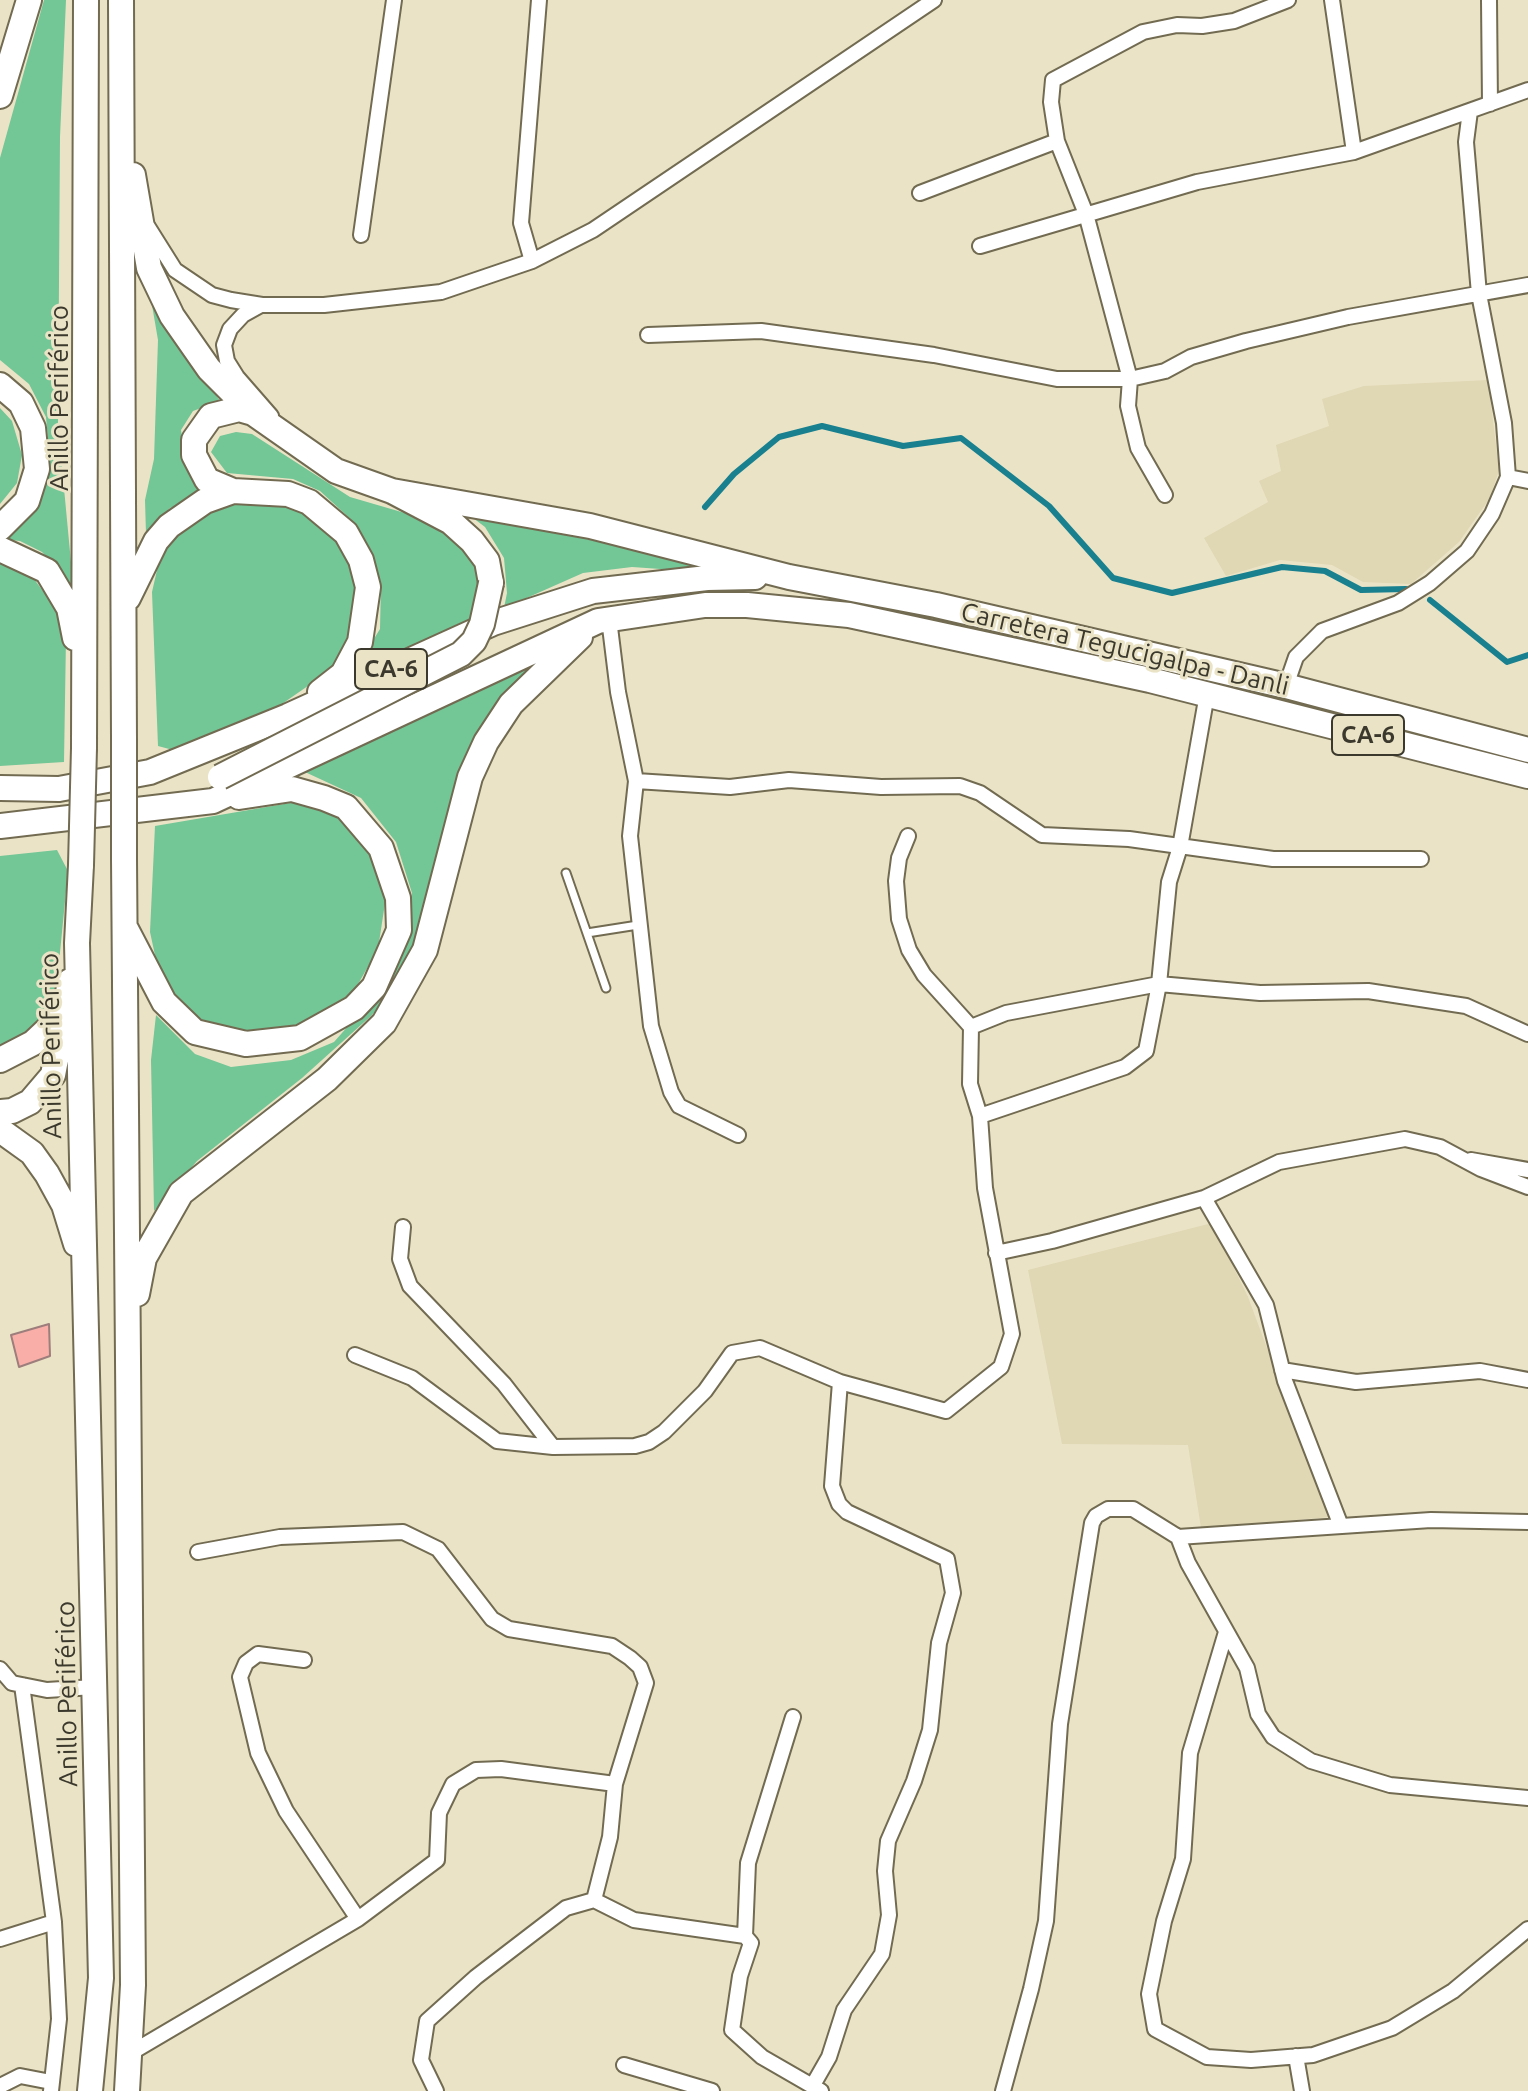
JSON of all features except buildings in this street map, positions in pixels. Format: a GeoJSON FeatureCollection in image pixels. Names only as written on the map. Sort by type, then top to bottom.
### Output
{"type":"FeatureCollection","features":[{"type":"Feature","properties":{"kind":"highway"},"geometry":{"type":"LineString","coordinates":[[0,96],[29,0]]}},
{"type":"Feature","properties":{"kind":"highway","name":"Anillo Periférico"},"geometry":{"type":"LineString","coordinates":[[86,0],[85,687],[77,943],[101,1978],[90,2091]]}},
{"type":"Feature","properties":{"kind":"highway"},"geometry":{"type":"LineString","coordinates":[[121,0],[123,924],[133,1985],[127,2091]]}},
{"type":"Feature","properties":{"kind":"highway"},"geometry":{"type":"LineString","coordinates":[[0,826],[150,811],[216,789],[461,654],[474,641],[482,624],[491,583],[487,561],[472,541],[451,522],[392,491],[336,471],[253,413],[209,369],[172,316],[149,268],[122,121]]}},
{"type":"Feature","properties":{"kind":"highway"},"geometry":{"type":"LineString","coordinates":[[0,385],[21,403],[33,428],[37,469],[27,501],[0,528]]}},
{"type":"Feature","properties":{"kind":"highway"},"geometry":{"type":"LineString","coordinates":[[253,413],[239,409],[211,416],[194,440],[194,455],[207,480],[233,491],[288,494],[329,516],[346,533],[361,560],[368,587],[360,642],[343,674],[288,716]]}},
{"type":"Feature","properties":{"kind":"highway"},"geometry":{"type":"LineString","coordinates":[[124,608],[156,541],[169,526],[205,501],[233,491]]}},
{"type":"Feature","properties":{"kind":"highway"},"geometry":{"type":"LineString","coordinates":[[392,491],[590,526],[789,577]]}},
{"type":"Feature","properties":{"kind":"highway"},"geometry":{"type":"LineString","coordinates":[[0,549],[47,571],[69,608],[85,687]]}},
{"type":"Feature","properties":{"kind":"highway","name":"Carretera Tegucigalpa - Danli"},"geometry":{"type":"LineString","coordinates":[[789,577],[936,605],[1286,686],[1528,750]]}},
{"type":"Feature","properties":{"kind":"highway","name":"CA-6"},"geometry":{"type":"LineString","coordinates":[[0,788],[59,789],[150,772],[288,716],[493,623],[593,591],[707,578],[789,577]]}},
{"type":"Feature","properties":{"kind":"highway","name":"Carretera Tegucigalpa - Danli"},"geometry":{"type":"LineString","coordinates":[[603,620],[705,605],[747,605],[849,615],[1207,694],[1528,776]]}},
{"type":"Feature","properties":{"kind":"highway"},"geometry":{"type":"LineString","coordinates":[[127,1339],[144,1258],[181,1193],[327,1079],[384,1023],[425,950],[470,777],[486,742],[511,704],[603,620]]}},
{"type":"Feature","properties":{"kind":"highway","name":"CA-6"},"geometry":{"type":"LineString","coordinates":[[216,789],[603,620]]}},
{"type":"Feature","properties":{"kind":"highway"},"geometry":{"type":"LineString","coordinates":[[123,924],[164,1002],[195,1032],[246,1044],[300,1038],[354,1008],[374,987],[399,930],[398,898],[391,870],[367,828],[346,807],[292,789],[216,789]]}},
{"type":"Feature","properties":{"kind":"highway"},"geometry":{"type":"LineString","coordinates":[[0,1112],[12,1111],[30,1102],[53,1075],[77,943]]}},
{"type":"Feature","properties":{"kind":"highway"},"geometry":{"type":"LineString","coordinates":[[0,1060],[33,1043],[66,1004]]}},
{"type":"Feature","properties":{"kind":"highway"},"geometry":{"type":"LineString","coordinates":[[0,1130],[32,1153],[47,1174],[64,1205],[85,1272]]}},
{"type":"Feature","properties":{"kind":"street"},"geometry":{"type":"LineString","coordinates":[[361,235],[394,0]]}},
{"type":"Feature","properties":{"kind":"street"},"geometry":{"type":"LineString","coordinates":[[532,261],[521,223],[539,0]]}},
{"type":"Feature","properties":{"kind":"street"},"geometry":{"type":"LineString","coordinates":[[141,213],[175,270],[212,295],[262,305],[324,305],[441,292],[532,261],[593,230],[934,0]]}},
{"type":"Feature","properties":{"kind":"street"},"geometry":{"type":"LineString","coordinates":[[1165,495],[1138,448],[1128,406],[1130,379],[1086,214],[1057,141],[1051,102],[1053,80],[1076,65],[1143,32],[1177,25],[1202,26],[1234,21],[1288,0]]}},
{"type":"Feature","properties":{"kind":"street"},"geometry":{"type":"LineString","coordinates":[[1332,0],[1354,152]]}},
{"type":"Feature","properties":{"kind":"street"},"geometry":{"type":"LineString","coordinates":[[1489,0],[1490,104]]}},
{"type":"Feature","properties":{"kind":"street"},"geometry":{"type":"LineString","coordinates":[[980,246],[1197,182],[1354,152],[1528,90]]}},
{"type":"Feature","properties":{"kind":"street"},"geometry":{"type":"LineString","coordinates":[[1286,686],[1296,657],[1322,631],[1398,603],[1430,583],[1467,551],[1492,514],[1508,477],[1504,423],[1479,294],[1466,142],[1470,111]]}},
{"type":"Feature","properties":{"kind":"street"},"geometry":{"type":"LineString","coordinates":[[920,193],[1057,141]]}},
{"type":"Feature","properties":{"kind":"street"},"geometry":{"type":"LineString","coordinates":[[648,335],[761,331],[934,355],[1057,379],[1130,379],[1165,371],[1191,357],[1246,341],[1348,317],[1528,285]]}},
{"type":"Feature","properties":{"kind":"street"},"geometry":{"type":"LineString","coordinates":[[262,305],[243,315],[230,329],[224,345],[227,361],[295,443]]}},
{"type":"Feature","properties":{"kind":"street"},"geometry":{"type":"LineString","coordinates":[[1508,477],[1528,481]]}},
{"type":"Feature","properties":{"kind":"street"},"geometry":{"type":"LineString","coordinates":[[603,620],[636,781],[630,836],[651,1026],[671,1092],[679,1106],[738,1135]]}},
{"type":"Feature","properties":{"kind":"street"},"geometry":{"type":"LineString","coordinates":[[980,1116],[1125,1067],[1140,1058],[1150,1039],[1169,882],[1180,847],[1207,694]]}},
{"type":"Feature","properties":{"kind":"street"},"geometry":{"type":"LineString","coordinates":[[636,781],[730,787],[789,780],[881,787],[960,786],[994,801],[1042,835],[1129,839],[1273,859],[1421,859]]}},
{"type":"Feature","properties":{"kind":"street"},"geometry":{"type":"LineString","coordinates":[[355,1355],[412,1378],[497,1441],[553,1447],[635,1446],[649,1442],[664,1432],[705,1391],[732,1353],[760,1348],[840,1382],[946,1411],[965,1399],[1001,1367],[1012,1334],[985,1188],[980,1116],[970,1084],[971,1027],[924,975],[909,950],[899,919],[896,881],[899,858],[908,836]]}},
{"type":"Feature","properties":{"kind":"street"},"geometry":{"type":"LineString","coordinates":[[971,1027],[1006,1013],[1159,984],[1260,993],[1368,991],[1466,1006],[1528,1034]]}},
{"type":"Feature","properties":{"kind":"street"},"geometry":{"type":"LineString","coordinates":[[996,1253],[1052,1241],[1204,1198],[1279,1162],[1405,1139],[1440,1147],[1462,1160],[1528,1187]]}},
{"type":"Feature","properties":{"kind":"street"},"geometry":{"type":"LineString","coordinates":[[1462,1160],[1528,1170]]}},
{"type":"Feature","properties":{"kind":"street"},"geometry":{"type":"LineString","coordinates":[[1204,1198],[1266,1305],[1282,1370],[1341,1526]]}},
{"type":"Feature","properties":{"kind":"street"},"geometry":{"type":"LineString","coordinates":[[403,1227],[400,1259],[410,1286],[504,1384],[553,1447]]}},
{"type":"Feature","properties":{"kind":"street"},"geometry":{"type":"LineString","coordinates":[[1282,1370],[1356,1382],[1480,1371],[1528,1380]]}},
{"type":"Feature","properties":{"kind":"street"},"geometry":{"type":"LineString","coordinates":[[436,2091],[421,2060],[427,2021],[476,1977],[566,1908],[594,1900],[634,1920],[745,1936],[751,1943],[740,1976],[732,2030],[762,2057],[817,2088],[844,2010],[882,1954],[889,1915],[885,1871],[888,1841],[914,1781],[930,1730],[939,1643],[953,1593],[947,1559],[847,1512],[834,1496],[840,1382]]}},
{"type":"Feature","properties":{"kind":"street"},"geometry":{"type":"LineString","coordinates":[[1003,2091],[1046,1921],[1060,1724],[1092,1523],[1108,1509],[1133,1509],[1178,1537],[1431,1520],[1528,1522]]}},
{"type":"Feature","properties":{"kind":"street"},"geometry":{"type":"LineString","coordinates":[[1511,1522],[1528,1509]]}},
{"type":"Feature","properties":{"kind":"street"},"geometry":{"type":"LineString","coordinates":[[198,1552],[280,1537],[403,1532],[438,1549],[492,1619],[509,1629],[612,1646],[640,1667],[646,1683],[615,1784],[610,1837],[594,1900]]}},
{"type":"Feature","properties":{"kind":"street"},"geometry":{"type":"LineString","coordinates":[[1178,1537],[1188,1563],[1247,1668],[1258,1714],[1273,1737],[1311,1761],[1390,1785],[1528,1798]]}},
{"type":"Feature","properties":{"kind":"street"},"geometry":{"type":"LineString","coordinates":[[1226,1632],[1190,1753],[1183,1859],[1164,1921],[1149,1994],[1155,2029],[1207,2057],[1251,2060],[1313,2055],[1392,2028],[1453,1991],[1528,1929]]}},
{"type":"Feature","properties":{"kind":"street"},"geometry":{"type":"LineString","coordinates":[[304,1660],[258,1654],[246,1663],[240,1677],[258,1753],[286,1811],[358,1919]]}},
{"type":"Feature","properties":{"kind":"street"},"geometry":{"type":"LineString","coordinates":[[0,1669],[12,1683],[47,1690],[94,1687]]}},
{"type":"Feature","properties":{"kind":"street"},"geometry":{"type":"LineString","coordinates":[[0,2086],[20,2076],[51,2086],[59,2019],[54,1922],[22,1685]]}},
{"type":"Feature","properties":{"kind":"street"},"geometry":{"type":"LineString","coordinates":[[745,1936],[748,1863],[793,1717]]}},
{"type":"Feature","properties":{"kind":"street"},"geometry":{"type":"LineString","coordinates":[[129,2054],[358,1919],[437,1860],[439,1813],[453,1784],[476,1770],[501,1769],[615,1784]]}},
{"type":"Feature","properties":{"kind":"street"},"geometry":{"type":"LineString","coordinates":[[0,1939],[54,1922]]}},
{"type":"Feature","properties":{"kind":"street"},"geometry":{"type":"LineString","coordinates":[[1296,2056],[1302,2091]]}},
{"type":"Feature","properties":{"kind":"street"},"geometry":{"type":"LineString","coordinates":[[624,2065],[712,2091]]}},
{"type":"Feature","properties":{"kind":"lane"},"geometry":{"type":"LineString","coordinates":[[566,873],[606,988]]}},
{"type":"Feature","properties":{"kind":"lane"},"geometry":{"type":"LineString","coordinates":[[587,933],[638,925]]}},
{"type":"Feature","properties":{"kind":"shaded area"},"geometry":{"type":"Polygon","coordinates":[[[1488,380],[1499,470],[1490,498],[1459,542],[1411,584],[1363,582],[1332,565],[1280,560],[1226,576],[1204,538],[1268,502],[1259,481],[1281,471],[1276,445],[1329,426],[1322,399],[1364,386],[1488,380]]]}},
{"type":"Feature","properties":{"kind":"shaded area"},"geometry":{"type":"Polygon","coordinates":[[[1212,1223],[1248,1297],[1330,1517],[1201,1528],[1188,1445],[1062,1444],[1028,1270],[1212,1223]]]}},
{"type":"Feature","properties":{"kind":"green space"},"geometry":{"type":"Polygon","coordinates":[[[44,0],[66,0],[60,137],[58,425],[74,594],[60,571],[42,552],[20,541],[0,539],[44,476],[48,440],[46,417],[29,384],[0,360],[0,158],[44,0]]]}},
{"type":"Feature","properties":{"kind":"green space"},"geometry":{"type":"Polygon","coordinates":[[[147,276],[185,349],[220,401],[193,411],[181,430],[187,470],[211,493],[170,508],[146,534],[145,500],[154,459],[158,340],[147,276]]]}},
{"type":"Feature","properties":{"kind":"green space"},"geometry":{"type":"Polygon","coordinates":[[[0,408],[12,421],[22,455],[17,483],[0,504],[0,408]]]}},
{"type":"Feature","properties":{"kind":"green space"},"geometry":{"type":"Polygon","coordinates":[[[236,432],[252,434],[350,497],[446,525],[483,574],[479,617],[348,681],[380,629],[381,583],[371,553],[357,525],[320,491],[293,479],[227,473],[211,452],[220,436],[236,432]]]}},
{"type":"Feature","properties":{"kind":"green space"},"geometry":{"type":"Polygon","coordinates":[[[243,499],[300,507],[324,525],[341,545],[354,574],[358,610],[344,652],[328,672],[279,706],[173,750],[158,746],[152,592],[160,557],[187,520],[243,499]]]}},
{"type":"Feature","properties":{"kind":"green space"},"geometry":{"type":"Polygon","coordinates":[[[456,505],[705,566],[689,571],[632,567],[583,573],[504,608],[507,593],[504,558],[485,527],[456,505]]]}},
{"type":"Feature","properties":{"kind":"green space"},"geometry":{"type":"Polygon","coordinates":[[[0,560],[34,579],[55,607],[66,637],[64,762],[0,766],[0,560]]]}},
{"type":"Feature","properties":{"kind":"green space"},"geometry":{"type":"Polygon","coordinates":[[[533,663],[501,701],[402,981],[371,1016],[302,1078],[197,1161],[154,1211],[151,1060],[156,1015],[195,1054],[231,1067],[291,1060],[334,1042],[394,974],[408,933],[412,893],[396,842],[361,798],[305,772],[533,663]]]}},
{"type":"Feature","properties":{"kind":"green space"},"geometry":{"type":"Polygon","coordinates":[[[296,802],[326,809],[365,834],[387,890],[378,949],[353,993],[323,1018],[289,1032],[256,1036],[219,1030],[196,1018],[174,999],[158,969],[150,932],[155,826],[296,802]]]}},
{"type":"Feature","properties":{"kind":"green space"},"geometry":{"type":"Polygon","coordinates":[[[57,850],[68,871],[56,993],[39,1029],[0,1049],[0,856],[57,850]]]}},
{"type":"Feature","properties":{"kind":"waterway"},"geometry":{"type":"LineString","coordinates":[[705,507],[734,474],[779,437],[822,426],[903,446],[961,438],[1049,506],[1113,578],[1172,593],[1282,567],[1325,571],[1361,590],[1406,589]]}},
{"type":"Feature","properties":{"kind":"waterway"},"geometry":{"type":"LineString","coordinates":[[1430,600],[1507,662],[1528,655]]}}]}
